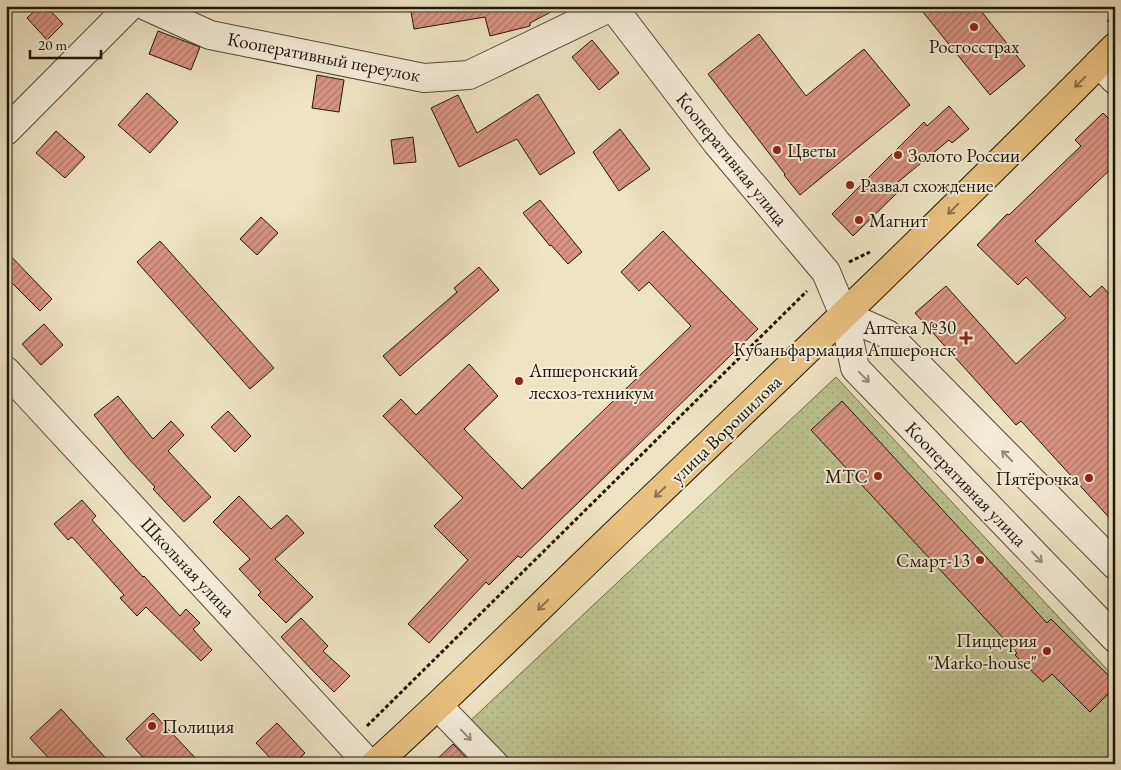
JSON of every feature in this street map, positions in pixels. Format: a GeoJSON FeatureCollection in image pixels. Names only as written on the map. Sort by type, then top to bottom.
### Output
{"type":"FeatureCollection","features":[{"type":"Feature","properties":{"kind":"main road","name":"улица Ворошилова"},"geometry":{"type":"LineString","coordinates":[[375,764],[438,706],[844,316],[1108,55]]}},
{"type":"Feature","properties":{"kind":"street"},"geometry":{"type":"LineString","coordinates":[[6,132],[130,6]]}},
{"type":"Feature","properties":{"kind":"street","name":"Кооперативный переулок"},"geometry":{"type":"LineString","coordinates":[[146,6],[210,35],[424,78],[469,75],[612,6]]}},
{"type":"Feature","properties":{"kind":"street","name":"Кооперативная улица"},"geometry":{"type":"LineString","coordinates":[[612,6],[717,144],[826,272],[844,316],[855,368],[1115,638]]}},
{"type":"Feature","properties":{"kind":"street"},"geometry":{"type":"LineString","coordinates":[[844,316],[887,334],[1115,565]]}},
{"type":"Feature","properties":{"kind":"street","name":"Школьная улица"},"geometry":{"type":"LineString","coordinates":[[6,371],[369,764]]}},
{"type":"Feature","properties":{"kind":"street"},"geometry":{"type":"LineString","coordinates":[[438,706],[494,764]]}},
{"type":"Feature","properties":{"kind":"path"},"geometry":{"type":"LineString","coordinates":[[1108,55],[1115,15]]}},
{"type":"Feature","properties":{"kind":"path"},"geometry":{"type":"LineString","coordinates":[[350,742],[826,272],[873,250]]}},
{"type":"Feature","properties":{"kind":"green space"},"geometry":{"type":"Polygon","coordinates":[[[836,377],[1115,678],[1115,764],[509,764],[469,722],[836,377]]]}},
{"type":"Feature","properties":{"kind":"building"},"geometry":{"type":"Polygon","coordinates":[[[40,6],[46,6],[63,24],[47,40],[27,18],[40,6]]]}},
{"type":"Feature","properties":{"kind":"building"},"geometry":{"type":"Polygon","coordinates":[[[410,6],[562,6],[530,23],[530,26],[490,36],[485,17],[414,29],[410,6]]]}},
{"type":"Feature","properties":{"kind":"building"},"geometry":{"type":"Polygon","coordinates":[[[918,6],[977,6],[1025,66],[990,95],[918,6]]]}},
{"type":"Feature","properties":{"kind":"building"},"geometry":{"type":"Polygon","coordinates":[[[158,31],[200,47],[191,70],[149,54],[158,31]]]}},
{"type":"Feature","properties":{"kind":"building"},"geometry":{"type":"Polygon","coordinates":[[[759,34],[806,96],[864,49],[910,105],[800,195],[708,74],[759,34]]]}},
{"type":"Feature","properties":{"kind":"building"},"geometry":{"type":"Polygon","coordinates":[[[592,40],[619,73],[599,90],[572,57],[592,40]]]}},
{"type":"Feature","properties":{"kind":"building"},"geometry":{"type":"Polygon","coordinates":[[[317,75],[344,80],[339,112],[312,108],[317,75]]]}},
{"type":"Feature","properties":{"kind":"building"},"geometry":{"type":"Polygon","coordinates":[[[147,93],[178,122],[150,153],[118,125],[147,93]]]}},
{"type":"Feature","properties":{"kind":"building"},"geometry":{"type":"Polygon","coordinates":[[[538,94],[575,153],[540,175],[517,139],[459,167],[431,108],[458,95],[477,133],[538,94]]]}},
{"type":"Feature","properties":{"kind":"building"},"geometry":{"type":"Polygon","coordinates":[[[949,106],[969,129],[952,143],[949,140],[892,187],[897,193],[853,236],[832,214],[924,122],[927,126],[949,106]]]}},
{"type":"Feature","properties":{"kind":"building"},"geometry":{"type":"Polygon","coordinates":[[[1103,113],[1115,125],[1115,165],[1035,241],[1090,297],[1102,286],[1115,301],[1115,524],[1021,421],[1016,425],[915,313],[946,286],[1016,364],[1066,318],[1026,277],[1018,285],[977,245],[1007,214],[1009,215],[1081,146],[1075,140],[1103,113]]]}},
{"type":"Feature","properties":{"kind":"building"},"geometry":{"type":"Polygon","coordinates":[[[620,129],[650,169],[619,191],[593,152],[620,129]]]}},
{"type":"Feature","properties":{"kind":"building"},"geometry":{"type":"Polygon","coordinates":[[[56,131],[85,157],[65,178],[36,153],[56,131]]]}},
{"type":"Feature","properties":{"kind":"building"},"geometry":{"type":"Polygon","coordinates":[[[413,137],[416,162],[394,164],[391,140],[413,137]]]}},
{"type":"Feature","properties":{"kind":"building"},"geometry":{"type":"Polygon","coordinates":[[[540,200],[582,252],[568,264],[550,246],[523,213],[540,200]]]}},
{"type":"Feature","properties":{"kind":"building"},"geometry":{"type":"Polygon","coordinates":[[[261,217],[278,233],[257,255],[240,239],[261,217]]]}},
{"type":"Feature","properties":{"kind":"building"},"geometry":{"type":"Polygon","coordinates":[[[663,231],[758,329],[521,558],[518,556],[489,585],[486,582],[429,643],[408,624],[468,560],[434,526],[463,498],[383,416],[401,399],[416,415],[469,364],[498,396],[464,429],[522,489],[691,326],[649,282],[639,291],[621,272],[663,231]]]}},
{"type":"Feature","properties":{"kind":"building"},"geometry":{"type":"Polygon","coordinates":[[[160,241],[274,368],[250,389],[137,262],[160,241]]]}},
{"type":"Feature","properties":{"kind":"building"},"geometry":{"type":"Polygon","coordinates":[[[6,251],[52,299],[40,311],[6,277],[6,251]]]}},
{"type":"Feature","properties":{"kind":"building"},"geometry":{"type":"Polygon","coordinates":[[[479,267],[499,290],[400,376],[383,356],[457,292],[454,288],[479,267]]]}},
{"type":"Feature","properties":{"kind":"building"},"geometry":{"type":"Polygon","coordinates":[[[44,324],[63,345],[41,365],[22,344],[44,324]]]}},
{"type":"Feature","properties":{"kind":"building"},"geometry":{"type":"Polygon","coordinates":[[[118,396],[153,439],[171,421],[184,435],[168,451],[211,497],[184,522],[153,489],[155,487],[128,458],[94,415],[118,396]]]}},
{"type":"Feature","properties":{"kind":"building"},"geometry":{"type":"Polygon","coordinates":[[[842,401],[1047,623],[1051,619],[1115,682],[1115,687],[1090,712],[1052,674],[1043,682],[1015,655],[1017,653],[811,430],[842,401]]]}},
{"type":"Feature","properties":{"kind":"building"},"geometry":{"type":"Polygon","coordinates":[[[228,411],[251,436],[235,452],[211,427],[228,411]]]}},
{"type":"Feature","properties":{"kind":"building"},"geometry":{"type":"Polygon","coordinates":[[[239,496],[271,529],[287,515],[304,533],[275,559],[313,597],[286,623],[258,595],[261,592],[239,569],[250,559],[213,522],[239,496]]]}},
{"type":"Feature","properties":{"kind":"building"},"geometry":{"type":"Polygon","coordinates":[[[82,500],[96,516],[92,520],[180,616],[186,609],[200,623],[193,629],[212,650],[201,661],[146,607],[137,616],[120,598],[124,595],[72,537],[68,540],[54,524],[82,500]]]}},
{"type":"Feature","properties":{"kind":"building"},"geometry":{"type":"Polygon","coordinates":[[[301,618],[328,646],[323,651],[350,676],[334,692],[281,637],[301,618]]]}},
{"type":"Feature","properties":{"kind":"building"},"geometry":{"type":"Polygon","coordinates":[[[61,709],[111,764],[54,764],[30,738],[61,709]]]}},
{"type":"Feature","properties":{"kind":"building","name":"Полиция"},"geometry":{"type":"Polygon","coordinates":[[[153,713],[201,764],[149,764],[126,739],[153,713]]]}},
{"type":"Feature","properties":{"kind":"building"},"geometry":{"type":"Polygon","coordinates":[[[277,723],[305,753],[294,764],[276,764],[256,743],[277,723]]]}},
{"type":"Feature","properties":{"kind":"building"},"geometry":{"type":"Polygon","coordinates":[[[453,744],[472,764],[432,764],[453,744]]]}},
{"type":"Feature","properties":{"kind":"place","name":"Росгосстрах"},"geometry":{"type":"Point","coordinates":[974,27]}},
{"type":"Feature","properties":{"kind":"place","name":"Цветы"},"geometry":{"type":"Point","coordinates":[777,150]}},
{"type":"Feature","properties":{"kind":"place","name":"Золото России"},"geometry":{"type":"Point","coordinates":[898,155]}},
{"type":"Feature","properties":{"kind":"place","name":"Развал схождение"},"geometry":{"type":"Point","coordinates":[850,185]}},
{"type":"Feature","properties":{"kind":"place","name":"Магнит"},"geometry":{"type":"Point","coordinates":[859,220]}},
{"type":"Feature","properties":{"kind":"place","name":"Аптека №30 Кубаньфармация Апшеронск"},"geometry":{"type":"Point","coordinates":[966,338]}},
{"type":"Feature","properties":{"kind":"place","name":"Апшеронский лесхоз-техникум"},"geometry":{"type":"Point","coordinates":[519,381]}},
{"type":"Feature","properties":{"kind":"place","name":"МТС"},"geometry":{"type":"Point","coordinates":[878,476]}},
{"type":"Feature","properties":{"kind":"place","name":"Пятёрочка"},"geometry":{"type":"Point","coordinates":[1089,478]}},
{"type":"Feature","properties":{"kind":"place","name":"Смарт-13"},"geometry":{"type":"Point","coordinates":[980,560]}},
{"type":"Feature","properties":{"kind":"place","name":"Пиццерия \"Marko-house\""},"geometry":{"type":"Point","coordinates":[1047,651]}},
{"type":"Feature","properties":{"kind":"place","name":"Полиция"},"geometry":{"type":"Point","coordinates":[152,726]}}]}
